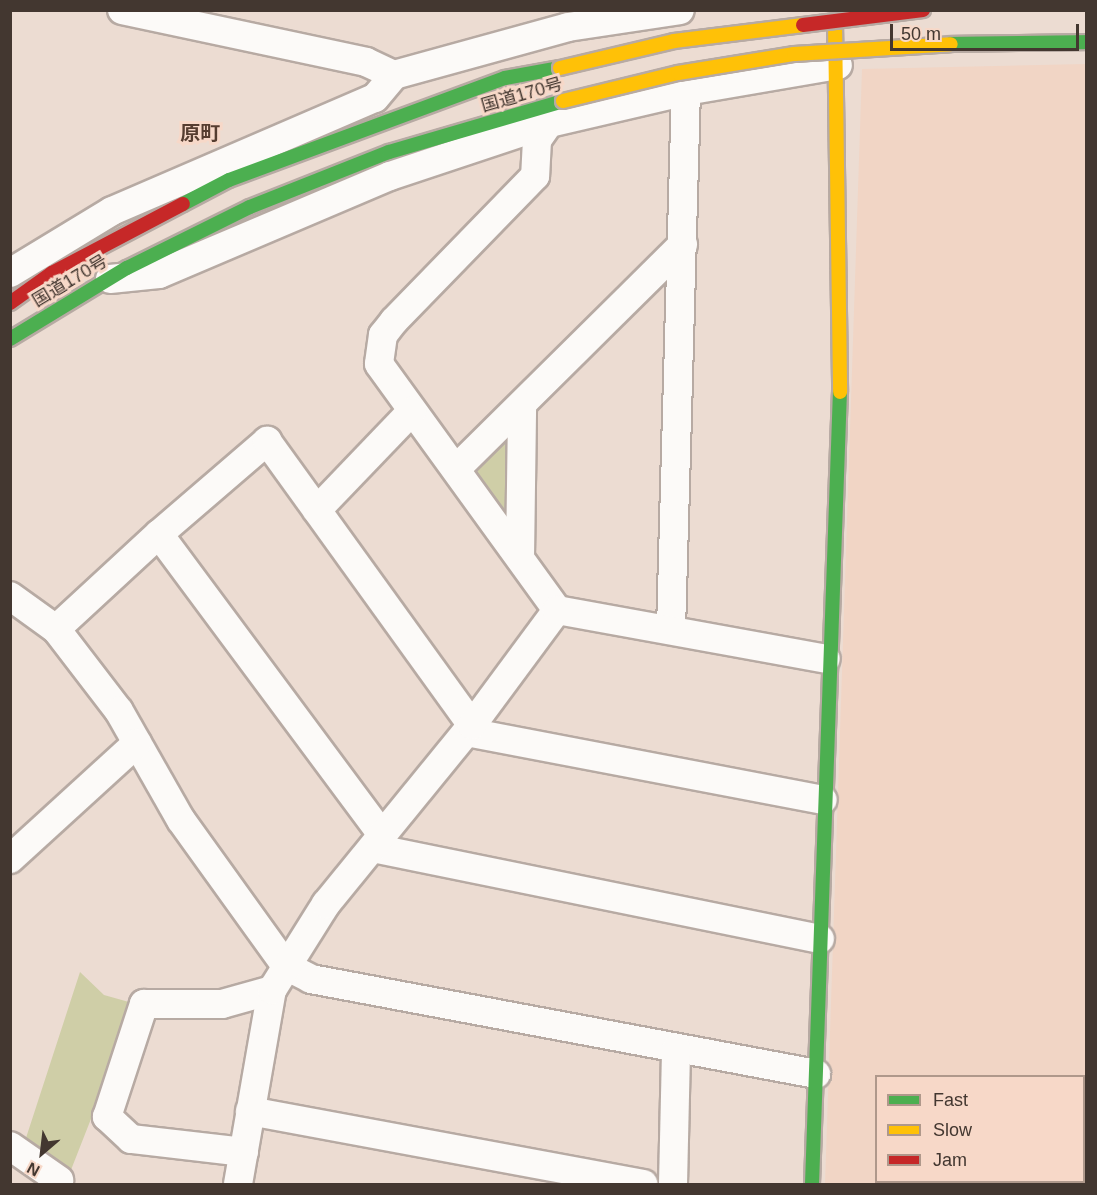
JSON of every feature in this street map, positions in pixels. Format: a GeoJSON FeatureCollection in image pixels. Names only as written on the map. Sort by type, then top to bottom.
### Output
{"type":"FeatureCollection","features":[{"type":"Feature","properties":{"kind":"main road"},"geometry":{"type":"LineString","coordinates":[[812,1185],[826,659],[840,390],[838,65],[833,10]]}},
{"type":"Feature","properties":{"kind":"main road","name":"国道170号"},"geometry":{"type":"LineString","coordinates":[[10,303],[52,273],[229,180],[482,85],[674,41],[923,10]]}},
{"type":"Feature","properties":{"kind":"main road","name":"国道170号"},"geometry":{"type":"LineString","coordinates":[[556,112],[678,73],[794,54],[915,44],[1086,42]]}},
{"type":"Feature","properties":{"kind":"main road","name":"国道170号"},"geometry":{"type":"LineString","coordinates":[[10,339],[107,280]]}},
{"type":"Feature","properties":{"kind":"street"},"geometry":{"type":"LineString","coordinates":[[122,10],[366,62],[394,75]]}},
{"type":"Feature","properties":{"kind":"street"},"geometry":{"type":"LineString","coordinates":[[10,273],[112,211],[375,98],[394,75],[568,27],[680,10]]}},
{"type":"Feature","properties":{"kind":"street"},"geometry":{"type":"LineString","coordinates":[[107,280],[159,274],[390,177],[556,112],[838,65]]}},
{"type":"Feature","properties":{"kind":"street"},"geometry":{"type":"LineString","coordinates":[[671,630],[687,91]]}},
{"type":"Feature","properties":{"kind":"street"},"geometry":{"type":"LineString","coordinates":[[556,112],[537,140],[535,176],[383,335],[379,364],[412,411],[457,468],[557,610],[826,659]]}},
{"type":"Feature","properties":{"kind":"street"},"geometry":{"type":"LineString","coordinates":[[457,468],[522,407],[683,244]]}},
{"type":"Feature","properties":{"kind":"street"},"geometry":{"type":"LineString","coordinates":[[520,557],[522,407]]}},
{"type":"Feature","properties":{"kind":"street"},"geometry":{"type":"LineString","coordinates":[[317,510],[412,411]]}},
{"type":"Feature","properties":{"kind":"street"},"geometry":{"type":"LineString","coordinates":[[56,629],[159,534],[267,441],[470,729],[823,800]]}},
{"type":"Feature","properties":{"kind":"street"},"geometry":{"type":"LineString","coordinates":[[159,534],[378,842],[820,939]]}},
{"type":"Feature","properties":{"kind":"street"},"geometry":{"type":"LineString","coordinates":[[10,596],[56,629],[137,743],[181,820],[279,978]]}},
{"type":"Feature","properties":{"kind":"street"},"geometry":{"type":"LineString","coordinates":[[238,1185],[250,1111],[279,978],[326,904],[470,729],[557,610]]}},
{"type":"Feature","properties":{"kind":"street"},"geometry":{"type":"LineString","coordinates":[[10,859],[137,743]]}},
{"type":"Feature","properties":{"kind":"street"},"geometry":{"type":"LineString","coordinates":[[244,1152],[131,1139],[107,1117],[144,1004],[222,1004],[279,978],[311,980],[675,1050],[816,1074]]}},
{"type":"Feature","properties":{"kind":"street"},"geometry":{"type":"LineString","coordinates":[[673,1185],[675,1050]]}},
{"type":"Feature","properties":{"kind":"street"},"geometry":{"type":"LineString","coordinates":[[250,1111],[644,1185]]}},
{"type":"Feature","properties":{"kind":"street"},"geometry":{"type":"LineString","coordinates":[[10,1146],[59,1180]]}},
{"type":"Feature","properties":{"kind":"shaded area"},"geometry":{"type":"Polygon","coordinates":[[[1086,64],[1086,1184],[825,1184],[862,69],[1086,64]]]}},
{"type":"Feature","properties":{"kind":"green space"},"geometry":{"type":"Polygon","coordinates":[[[513,421],[517,538],[463,468],[513,421]]]}},
{"type":"Feature","properties":{"kind":"green space"},"geometry":{"type":"Polygon","coordinates":[[[80,972],[104,995],[136,1004],[69,1175],[25,1141],[80,972]]]}},
{"type":"Feature","properties":{"kind":"traffic: fast"},"geometry":{"type":"LineString","coordinates":[[951,44],[1086,42]]}},
{"type":"Feature","properties":{"kind":"traffic: fast"},"geometry":{"type":"LineString","coordinates":[[183,204],[229,180],[505,78],[560,68]]}},
{"type":"Feature","properties":{"kind":"traffic: fast"},"geometry":{"type":"LineString","coordinates":[[10,339],[127,268],[250,207],[389,152],[563,101]]}},
{"type":"Feature","properties":{"kind":"traffic: fast"},"geometry":{"type":"LineString","coordinates":[[812,1184],[840,392]]}},
{"type":"Feature","properties":{"kind":"traffic: slow"},"geometry":{"type":"LineString","coordinates":[[835,23],[840,392]]}},
{"type":"Feature","properties":{"kind":"traffic: slow"},"geometry":{"type":"LineString","coordinates":[[560,68],[674,41],[803,25]]}},
{"type":"Feature","properties":{"kind":"traffic: slow"},"geometry":{"type":"LineString","coordinates":[[563,101],[678,73],[794,54],[951,44]]}},
{"type":"Feature","properties":{"kind":"traffic: jam"},"geometry":{"type":"LineString","coordinates":[[803,25],[923,10]]}},
{"type":"Feature","properties":{"kind":"traffic: jam"},"geometry":{"type":"LineString","coordinates":[[10,303],[52,273],[183,204]]}},
{"type":"Feature","properties":{"kind":"district","name":"原町"},"geometry":{"type":"Point","coordinates":[200,133]}}]}
